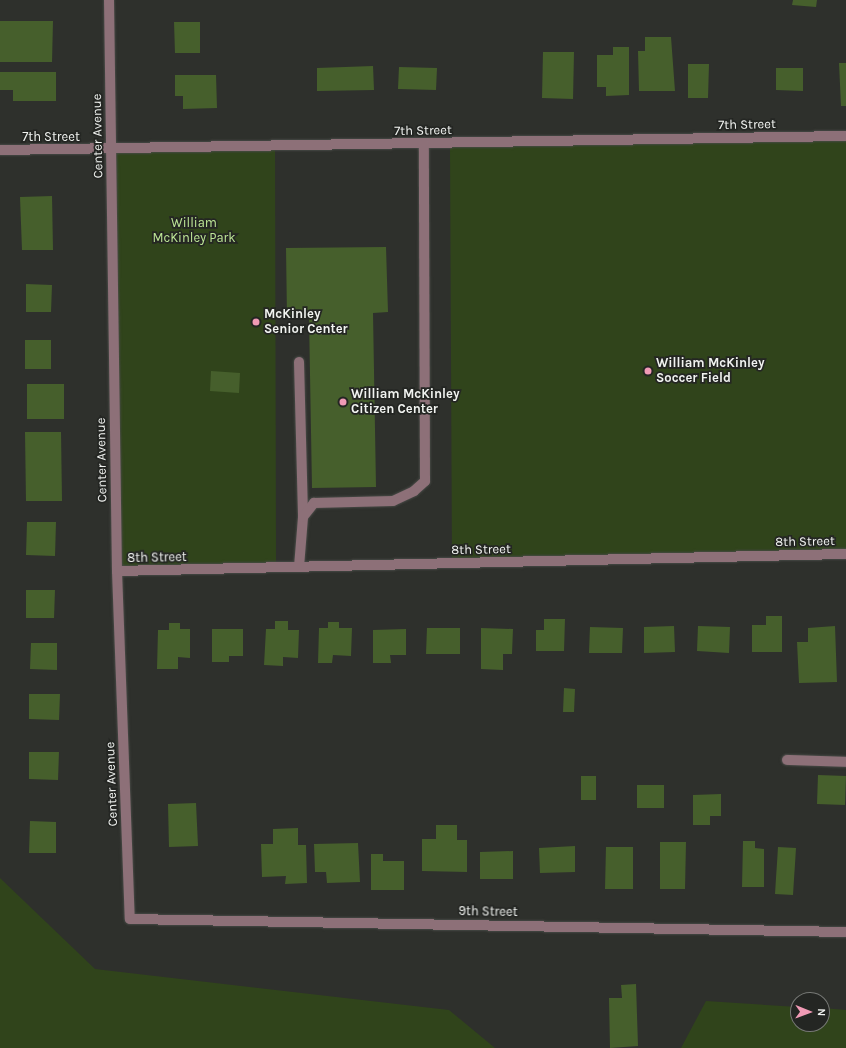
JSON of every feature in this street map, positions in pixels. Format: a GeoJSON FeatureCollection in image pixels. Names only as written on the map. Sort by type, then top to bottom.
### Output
{"type":"FeatureCollection","features":[{"type":"Feature","properties":{"kind":"street","name":"Center Avenue"},"geometry":{"type":"LineString","coordinates":[[109,0],[117,571],[130,919]]}},
{"type":"Feature","properties":{"kind":"street","name":"7th Street"},"geometry":{"type":"LineString","coordinates":[[0,150],[111,150],[846,136]]}},
{"type":"Feature","properties":{"kind":"street"},"geometry":{"type":"LineString","coordinates":[[303,517],[314,503],[393,501],[414,491],[425,481],[424,144]]}},
{"type":"Feature","properties":{"kind":"street"},"geometry":{"type":"LineString","coordinates":[[299,362],[303,517],[299,567]]}},
{"type":"Feature","properties":{"kind":"street","name":"8th Street"},"geometry":{"type":"LineString","coordinates":[[117,571],[846,554]]}},
{"type":"Feature","properties":{"kind":"street"},"geometry":{"type":"LineString","coordinates":[[787,760],[846,762]]}},
{"type":"Feature","properties":{"kind":"street","name":"9th Street"},"geometry":{"type":"LineString","coordinates":[[130,919],[846,932]]}},
{"type":"Feature","properties":{"kind":"green space","name":"William McKinley Soccer Field"},"geometry":{"type":"Polygon","coordinates":[[[846,136],[846,554],[452,564],[450,143],[846,136]]]}},
{"type":"Feature","properties":{"kind":"green space","name":"William McKinley Park"},"geometry":{"type":"Polygon","coordinates":[[[275,148],[276,568],[117,571],[111,150],[275,148]]]}},
{"type":"Feature","properties":{"kind":"green space"},"geometry":{"type":"Polygon","coordinates":[[[0,878],[95,969],[449,1010],[495,1048],[0,1048],[0,878]]]}},
{"type":"Feature","properties":{"kind":"green space"},"geometry":{"type":"Polygon","coordinates":[[[706,1001],[790,1006],[790,1032],[830,1032],[830,1009],[846,1010],[846,1048],[681,1048],[706,1001]]]}},
{"type":"Feature","properties":{"kind":"building"},"geometry":{"type":"Polygon","coordinates":[[[793,0],[817,0],[816,7],[792,5],[793,0]]]}},
{"type":"Feature","properties":{"kind":"building"},"geometry":{"type":"Polygon","coordinates":[[[0,21],[53,21],[52,62],[0,62],[0,21]]]}},
{"type":"Feature","properties":{"kind":"building"},"geometry":{"type":"Polygon","coordinates":[[[174,22],[200,22],[200,53],[175,53],[174,22]]]}},
{"type":"Feature","properties":{"kind":"building"},"geometry":{"type":"Polygon","coordinates":[[[645,37],[671,37],[675,91],[639,91],[638,51],[645,51],[645,37]]]}},
{"type":"Feature","properties":{"kind":"building"},"geometry":{"type":"Polygon","coordinates":[[[613,47],[629,47],[629,95],[606,96],[606,87],[597,87],[597,55],[613,55],[613,47]]]}},
{"type":"Feature","properties":{"kind":"building"},"geometry":{"type":"Polygon","coordinates":[[[543,52],[574,52],[573,99],[542,98],[543,52]]]}},
{"type":"Feature","properties":{"kind":"building"},"geometry":{"type":"Polygon","coordinates":[[[839,63],[846,63],[846,106],[841,106],[839,63]]]}},
{"type":"Feature","properties":{"kind":"building"},"geometry":{"type":"Polygon","coordinates":[[[688,64],[709,64],[708,98],[688,98],[688,64]]]}},
{"type":"Feature","properties":{"kind":"building"},"geometry":{"type":"Polygon","coordinates":[[[373,66],[374,90],[317,91],[317,68],[373,66]]]}},
{"type":"Feature","properties":{"kind":"building"},"geometry":{"type":"Polygon","coordinates":[[[399,67],[437,68],[436,90],[398,89],[399,67]]]}},
{"type":"Feature","properties":{"kind":"building"},"geometry":{"type":"Polygon","coordinates":[[[776,68],[803,68],[803,91],[776,90],[776,68]]]}},
{"type":"Feature","properties":{"kind":"building"},"geometry":{"type":"Polygon","coordinates":[[[0,72],[56,72],[56,101],[13,101],[13,90],[0,90],[0,72]]]}},
{"type":"Feature","properties":{"kind":"building"},"geometry":{"type":"Polygon","coordinates":[[[175,75],[216,75],[217,108],[183,109],[183,96],[175,96],[175,75]]]}},
{"type":"Feature","properties":{"kind":"building"},"geometry":{"type":"Polygon","coordinates":[[[52,196],[53,250],[22,250],[20,197],[52,196]]]}},
{"type":"Feature","properties":{"kind":"building","name":"William McKinley Citizen Center"},"geometry":{"type":"Polygon","coordinates":[[[386,247],[388,312],[373,313],[376,487],[312,488],[309,317],[287,317],[286,248],[386,247]]]}},
{"type":"Feature","properties":{"kind":"building"},"geometry":{"type":"Polygon","coordinates":[[[26,284],[52,285],[51,312],[26,312],[26,284]]]}},
{"type":"Feature","properties":{"kind":"building"},"geometry":{"type":"Polygon","coordinates":[[[25,340],[51,340],[51,369],[25,369],[25,340]]]}},
{"type":"Feature","properties":{"kind":"building"},"geometry":{"type":"Polygon","coordinates":[[[211,371],[240,373],[239,393],[210,391],[211,371]]]}},
{"type":"Feature","properties":{"kind":"building"},"geometry":{"type":"Polygon","coordinates":[[[27,384],[64,384],[64,419],[27,419],[27,384]]]}},
{"type":"Feature","properties":{"kind":"building"},"geometry":{"type":"Polygon","coordinates":[[[25,432],[61,432],[62,501],[26,501],[25,432]]]}},
{"type":"Feature","properties":{"kind":"building"},"geometry":{"type":"Polygon","coordinates":[[[27,522],[56,522],[55,556],[26,555],[27,522]]]}},
{"type":"Feature","properties":{"kind":"building"},"geometry":{"type":"Polygon","coordinates":[[[26,590],[55,590],[54,618],[26,618],[26,590]]]}},
{"type":"Feature","properties":{"kind":"building"},"geometry":{"type":"Polygon","coordinates":[[[766,616],[782,616],[782,652],[752,652],[752,625],[766,625],[766,616]]]}},
{"type":"Feature","properties":{"kind":"building"},"geometry":{"type":"Polygon","coordinates":[[[544,619],[565,619],[564,651],[536,651],[536,630],[544,630],[544,619]]]}},
{"type":"Feature","properties":{"kind":"building"},"geometry":{"type":"Polygon","coordinates":[[[275,621],[288,621],[288,630],[299,630],[298,658],[283,657],[283,666],[264,665],[266,629],[275,629],[275,621]]]}},
{"type":"Feature","properties":{"kind":"building"},"geometry":{"type":"Polygon","coordinates":[[[328,622],[339,622],[339,628],[352,628],[351,656],[333,655],[332,663],[318,663],[319,628],[328,628],[328,622]]]}},
{"type":"Feature","properties":{"kind":"building"},"geometry":{"type":"Polygon","coordinates":[[[169,623],[180,623],[180,629],[190,629],[190,658],[178,657],[178,669],[157,669],[158,630],[169,630],[169,623]]]}},
{"type":"Feature","properties":{"kind":"building"},"geometry":{"type":"Polygon","coordinates":[[[674,626],[675,652],[644,653],[644,627],[674,626]]]}},
{"type":"Feature","properties":{"kind":"building"},"geometry":{"type":"Polygon","coordinates":[[[698,626],[730,627],[729,653],[697,651],[698,626]]]}},
{"type":"Feature","properties":{"kind":"building"},"geometry":{"type":"Polygon","coordinates":[[[835,626],[837,682],[799,683],[797,642],[808,642],[808,628],[835,626]]]}},
{"type":"Feature","properties":{"kind":"building"},"geometry":{"type":"Polygon","coordinates":[[[590,627],[623,628],[622,653],[589,653],[590,627]]]}},
{"type":"Feature","properties":{"kind":"building"},"geometry":{"type":"Polygon","coordinates":[[[427,628],[460,628],[460,654],[426,654],[427,628]]]}},
{"type":"Feature","properties":{"kind":"building"},"geometry":{"type":"Polygon","coordinates":[[[481,628],[513,629],[512,654],[503,654],[503,670],[481,669],[481,628]]]}},
{"type":"Feature","properties":{"kind":"building"},"geometry":{"type":"Polygon","coordinates":[[[212,629],[243,629],[243,656],[229,656],[229,662],[212,662],[212,629]]]}},
{"type":"Feature","properties":{"kind":"building"},"geometry":{"type":"Polygon","coordinates":[[[406,629],[406,655],[390,655],[391,663],[373,663],[373,630],[406,629]]]}},
{"type":"Feature","properties":{"kind":"building"},"geometry":{"type":"Polygon","coordinates":[[[31,643],[57,643],[57,670],[30,669],[31,643]]]}},
{"type":"Feature","properties":{"kind":"building"},"geometry":{"type":"Polygon","coordinates":[[[564,688],[575,689],[574,712],[563,712],[564,688]]]}},
{"type":"Feature","properties":{"kind":"building"},"geometry":{"type":"Polygon","coordinates":[[[29,694],[60,694],[59,720],[29,719],[29,694]]]}},
{"type":"Feature","properties":{"kind":"building"},"geometry":{"type":"Polygon","coordinates":[[[29,752],[59,752],[58,780],[29,779],[29,752]]]}},
{"type":"Feature","properties":{"kind":"building"},"geometry":{"type":"Polygon","coordinates":[[[818,775],[846,776],[845,805],[817,804],[818,775]]]}},
{"type":"Feature","properties":{"kind":"building"},"geometry":{"type":"Polygon","coordinates":[[[581,776],[596,776],[596,800],[581,800],[581,776]]]}},
{"type":"Feature","properties":{"kind":"building"},"geometry":{"type":"Polygon","coordinates":[[[637,785],[664,785],[664,808],[637,808],[637,785]]]}},
{"type":"Feature","properties":{"kind":"building"},"geometry":{"type":"Polygon","coordinates":[[[721,794],[721,816],[710,816],[710,825],[693,825],[693,795],[721,794]]]}},
{"type":"Feature","properties":{"kind":"building"},"geometry":{"type":"Polygon","coordinates":[[[196,803],[198,846],[169,847],[168,804],[196,803]]]}},
{"type":"Feature","properties":{"kind":"building"},"geometry":{"type":"Polygon","coordinates":[[[30,821],[56,822],[56,853],[29,853],[30,821]]]}},
{"type":"Feature","properties":{"kind":"building"},"geometry":{"type":"Polygon","coordinates":[[[436,825],[457,825],[457,840],[467,840],[467,872],[422,871],[422,839],[436,839],[436,825]]]}},
{"type":"Feature","properties":{"kind":"building"},"geometry":{"type":"Polygon","coordinates":[[[298,828],[298,845],[306,845],[307,883],[285,884],[286,876],[262,877],[261,844],[273,844],[273,829],[298,828]]]}},
{"type":"Feature","properties":{"kind":"building"},"geometry":{"type":"Polygon","coordinates":[[[743,841],[755,841],[755,848],[764,849],[764,887],[742,887],[743,841]]]}},
{"type":"Feature","properties":{"kind":"building"},"geometry":{"type":"Polygon","coordinates":[[[660,842],[686,842],[685,889],[660,889],[660,842]]]}},
{"type":"Feature","properties":{"kind":"building"},"geometry":{"type":"Polygon","coordinates":[[[358,843],[360,882],[327,883],[326,872],[315,872],[314,844],[358,843]]]}},
{"type":"Feature","properties":{"kind":"building"},"geometry":{"type":"Polygon","coordinates":[[[575,846],[575,872],[540,873],[539,848],[575,846]]]}},
{"type":"Feature","properties":{"kind":"building"},"geometry":{"type":"Polygon","coordinates":[[[606,847],[633,847],[633,889],[605,889],[606,847]]]}},
{"type":"Feature","properties":{"kind":"building"},"geometry":{"type":"Polygon","coordinates":[[[778,847],[796,848],[793,895],[775,894],[778,847]]]}},
{"type":"Feature","properties":{"kind":"building"},"geometry":{"type":"Polygon","coordinates":[[[513,851],[513,879],[480,879],[480,852],[513,851]]]}},
{"type":"Feature","properties":{"kind":"building"},"geometry":{"type":"Polygon","coordinates":[[[371,854],[383,854],[383,861],[404,861],[404,890],[371,890],[371,854]]]}},
{"type":"Feature","properties":{"kind":"building"},"geometry":{"type":"Polygon","coordinates":[[[636,984],[638,1046],[610,1048],[609,998],[622,998],[621,985],[636,984]]]}},
{"type":"Feature","properties":{"kind":"place","name":"McKinley Senior Center"},"geometry":{"type":"Point","coordinates":[256,322]}},
{"type":"Feature","properties":{"kind":"place","name":"William McKinley Soccer Field"},"geometry":{"type":"Point","coordinates":[648,371]}},
{"type":"Feature","properties":{"kind":"place","name":"William McKinley Citizen Center"},"geometry":{"type":"Point","coordinates":[343,402]}}]}
